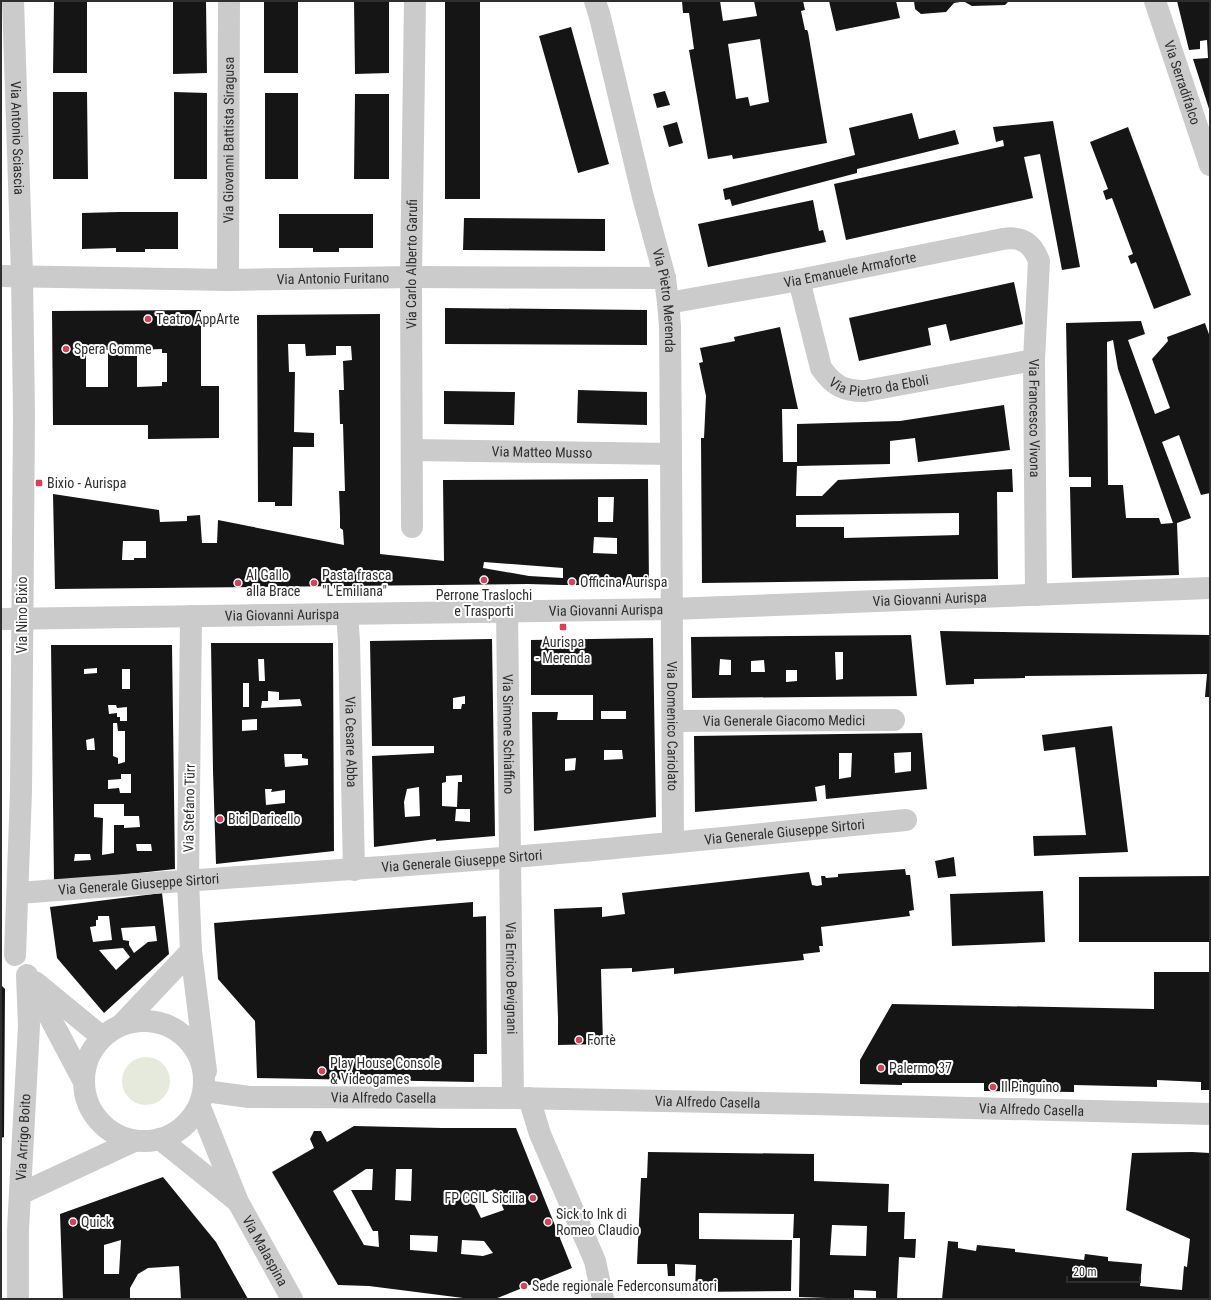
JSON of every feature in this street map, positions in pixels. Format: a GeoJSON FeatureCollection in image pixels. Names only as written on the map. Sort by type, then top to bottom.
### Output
{"type":"FeatureCollection","features":[{"type":"Feature","properties":{"kind":"street","name":"Via Antonio Sciascia"},"geometry":{"type":"LineString","coordinates":[[12,276],[13,1]]}},
{"type":"Feature","properties":{"kind":"street","name":"Via Giovanni Battista Siragusa"},"geometry":{"type":"LineString","coordinates":[[228,280],[229,1]]}},
{"type":"Feature","properties":{"kind":"street","name":"Via Carlo Alberto Garufi"},"geometry":{"type":"LineString","coordinates":[[412,527],[411,277],[416,1]]}},
{"type":"Feature","properties":{"kind":"street","name":"Via Pietro Merenda"},"geometry":{"type":"LineString","coordinates":[[595,1],[643,197],[665,278],[670,326],[672,609]]}},
{"type":"Feature","properties":{"kind":"street","name":"Via Serradifalco"},"geometry":{"type":"LineString","coordinates":[[1155,1],[1210,164]]}},
{"type":"Feature","properties":{"kind":"street","name":"Via Emanuele Armaforte"},"geometry":{"type":"LineString","coordinates":[[668,303],[799,280],[1012,238],[1022,240],[1030,245]]}},
{"type":"Feature","properties":{"kind":"street","name":"Via Francesco Vivona"},"geometry":{"type":"LineString","coordinates":[[1030,245],[1036,252],[1039,261],[1034,360],[1036,595]]}},
{"type":"Feature","properties":{"kind":"street","name":"Via Antonio Furitano"},"geometry":{"type":"LineString","coordinates":[[12,276],[228,280],[411,277],[665,278]]}},
{"type":"Feature","properties":{"kind":"street","name":"Via Nino Bixio"},"geometry":{"type":"LineString","coordinates":[[8,947],[18,893],[21,791],[11,618],[24,416],[12,276]]}},
{"type":"Feature","properties":{"kind":"street","name":"Via Pietro da Eboli"},"geometry":{"type":"LineString","coordinates":[[799,280],[821,368],[829,379],[839,387],[852,391],[865,391],[1034,360]]}},
{"type":"Feature","properties":{"kind":"street","name":"Via Matteo Musso"},"geometry":{"type":"LineString","coordinates":[[412,450],[671,454]]}},
{"type":"Feature","properties":{"kind":"street","name":"Via Giovanni Aurispa"},"geometry":{"type":"LineString","coordinates":[[11,618],[672,609],[1210,588]]}},
{"type":"Feature","properties":{"kind":"street","name":"Via Domenico Cariolato"},"geometry":{"type":"LineString","coordinates":[[672,609],[673,842]]}},
{"type":"Feature","properties":{"kind":"street","name":"Via Simone Schiaffino"},"geometry":{"type":"LineString","coordinates":[[507,611],[509,857]]}},
{"type":"Feature","properties":{"kind":"street","name":"Via Cesare Abba"},"geometry":{"type":"LineString","coordinates":[[347,614],[349,641],[354,870]]}},
{"type":"Feature","properties":{"kind":"street","name":"Via Stefano Türr"},"geometry":{"type":"LineString","coordinates":[[191,616],[188,880],[191,951],[203,1090]]}},
{"type":"Feature","properties":{"kind":"street","name":"Via Generale Giacomo Medici"},"geometry":{"type":"LineString","coordinates":[[673,721],[894,720]]}},
{"type":"Feature","properties":{"kind":"street","name":"Via Generale Giuseppe Sirtori"},"geometry":{"type":"LineString","coordinates":[[18,893],[188,880],[354,870],[906,820]]}},
{"type":"Feature","properties":{"kind":"street","name":"Via Enrico Bevignani"},"geometry":{"type":"LineString","coordinates":[[509,857],[521,1098],[540,1134],[594,1262],[603,1299]]}},
{"type":"Feature","properties":{"kind":"street"},"geometry":{"type":"LineString","coordinates":[[8,947],[27,975],[82,1078],[85,1098],[95,1115],[112,1130],[134,1141]]}},
{"type":"Feature","properties":{"kind":"street"},"geometry":{"type":"LineString","coordinates":[[82,1078],[89,1052],[102,1037],[124,1023],[191,951]]}},
{"type":"Feature","properties":{"kind":"street"},"geometry":{"type":"LineString","coordinates":[[27,975],[102,1037]]}},
{"type":"Feature","properties":{"kind":"street","name":"Via Arrigo Boito"},"geometry":{"type":"LineString","coordinates":[[18,1299],[9,1230],[20,1194],[29,1026],[27,975]]}},
{"type":"Feature","properties":{"kind":"street"},"geometry":{"type":"LineString","coordinates":[[124,1023],[146,1021],[174,1029],[193,1047],[203,1090],[238,1202]]}},
{"type":"Feature","properties":{"kind":"street","name":"Via Alfredo Casella"},"geometry":{"type":"LineString","coordinates":[[203,1090],[249,1097],[521,1098],[1210,1114]]}},
{"type":"Feature","properties":{"kind":"street"},"geometry":{"type":"LineString","coordinates":[[20,1194],[134,1141],[160,1139],[183,1129],[203,1090]]}},
{"type":"Feature","properties":{"kind":"street"},"geometry":{"type":"LineString","coordinates":[[160,1139],[238,1202]]}},
{"type":"Feature","properties":{"kind":"street","name":"Via Malaspina"},"geometry":{"type":"LineString","coordinates":[[238,1202],[292,1299]]}},
{"type":"Feature","properties":{"kind":"shaded area"},"geometry":{"type":"Polygon","coordinates":[[[141,1057],[151,1057],[160,1061],[166,1067],[170,1076],[170,1086],[166,1095],[160,1101],[151,1105],[141,1105],[132,1101],[126,1095],[122,1086],[122,1076],[126,1067],[132,1061],[141,1057]]]}},
{"type":"Feature","properties":{"kind":"building"},"geometry":{"type":"Polygon","coordinates":[[[54,1],[87,1],[87,73],[53,73],[54,1]]]}},
{"type":"Feature","properties":{"kind":"building"},"geometry":{"type":"Polygon","coordinates":[[[173,1],[206,1],[207,73],[173,74],[173,1]]]}},
{"type":"Feature","properties":{"kind":"building"},"geometry":{"type":"Polygon","coordinates":[[[264,1],[298,1],[298,73],[264,73],[264,1]]]}},
{"type":"Feature","properties":{"kind":"building"},"geometry":{"type":"Polygon","coordinates":[[[354,1],[389,1],[389,73],[355,74],[354,1]]]}},
{"type":"Feature","properties":{"kind":"building"},"geometry":{"type":"Polygon","coordinates":[[[445,1],[480,1],[480,199],[445,199],[445,1]]]}},
{"type":"Feature","properties":{"kind":"building"},"geometry":{"type":"Polygon","coordinates":[[[682,1],[720,1],[723,21],[757,16],[754,1],[803,1],[805,10],[801,11],[805,30],[808,32],[827,143],[733,159],[732,155],[708,159],[689,50],[694,49],[689,13],[683,13],[682,1]],[[760,39],[728,44],[736,99],[748,97],[750,106],[769,102],[760,39]]]}},
{"type":"Feature","properties":{"kind":"building"},"geometry":{"type":"Polygon","coordinates":[[[829,1],[896,1],[900,18],[836,31],[829,1]]]}},
{"type":"Feature","properties":{"kind":"building"},"geometry":{"type":"Polygon","coordinates":[[[914,1],[960,2],[954,3],[946,12],[921,14],[915,9],[914,1]]]}},
{"type":"Feature","properties":{"kind":"building"},"geometry":{"type":"Polygon","coordinates":[[[963,1],[1009,1],[1005,5],[972,6],[963,1]]]}},
{"type":"Feature","properties":{"kind":"building"},"geometry":{"type":"Polygon","coordinates":[[[1177,1],[1210,1],[1210,112],[1193,59],[1208,58],[1207,40],[1200,41],[1200,49],[1189,50],[1177,1]]]}},
{"type":"Feature","properties":{"kind":"building"},"geometry":{"type":"Polygon","coordinates":[[[571,27],[609,164],[578,173],[539,36],[571,27]]]}},
{"type":"Feature","properties":{"kind":"building"},"geometry":{"type":"Polygon","coordinates":[[[665,91],[670,105],[657,108],[653,94],[665,91]]]}},
{"type":"Feature","properties":{"kind":"building"},"geometry":{"type":"Polygon","coordinates":[[[53,92],[87,92],[88,179],[53,179],[53,92]]]}},
{"type":"Feature","properties":{"kind":"building"},"geometry":{"type":"Polygon","coordinates":[[[174,92],[207,93],[207,179],[174,179],[174,92]]]}},
{"type":"Feature","properties":{"kind":"building"},"geometry":{"type":"Polygon","coordinates":[[[265,93],[298,93],[298,179],[265,179],[265,93]]]}},
{"type":"Feature","properties":{"kind":"building"},"geometry":{"type":"Polygon","coordinates":[[[355,94],[389,94],[389,179],[354,179],[355,94]]]}},
{"type":"Feature","properties":{"kind":"building"},"geometry":{"type":"Polygon","coordinates":[[[912,113],[919,139],[955,130],[959,144],[857,169],[857,173],[732,206],[730,199],[725,200],[723,189],[855,155],[849,128],[912,113]]]}},
{"type":"Feature","properties":{"kind":"building"},"geometry":{"type":"Polygon","coordinates":[[[1053,121],[1080,267],[1062,270],[1040,154],[1024,157],[1033,198],[846,240],[834,184],[1004,146],[1003,140],[996,142],[993,127],[1053,121]]]}},
{"type":"Feature","properties":{"kind":"building"},"geometry":{"type":"Polygon","coordinates":[[[677,122],[683,143],[669,147],[663,126],[677,122]]]}},
{"type":"Feature","properties":{"kind":"building"},"geometry":{"type":"Polygon","coordinates":[[[1128,127],[1191,295],[1154,309],[1136,262],[1131,264],[1128,256],[1133,254],[1112,198],[1106,200],[1103,191],[1108,189],[1090,142],[1128,127]]]}},
{"type":"Feature","properties":{"kind":"building"},"geometry":{"type":"Polygon","coordinates":[[[813,200],[819,231],[823,230],[826,242],[708,267],[698,224],[813,200]]]}},
{"type":"Feature","properties":{"kind":"building"},"geometry":{"type":"Polygon","coordinates":[[[178,212],[178,249],[145,249],[145,252],[116,252],[116,248],[82,249],[82,213],[178,212]]]}},
{"type":"Feature","properties":{"kind":"building"},"geometry":{"type":"Polygon","coordinates":[[[279,214],[373,214],[373,248],[339,248],[339,252],[313,252],[313,248],[279,248],[279,214]]]}},
{"type":"Feature","properties":{"kind":"building"},"geometry":{"type":"Polygon","coordinates":[[[464,218],[605,219],[605,251],[463,250],[464,218]]]}},
{"type":"Feature","properties":{"kind":"building"},"geometry":{"type":"Polygon","coordinates":[[[1014,282],[1023,324],[950,341],[946,324],[928,328],[931,345],[859,361],[849,318],[1014,282]]]}},
{"type":"Feature","properties":{"kind":"building"},"geometry":{"type":"Polygon","coordinates":[[[445,308],[647,310],[647,345],[445,344],[445,308]]]}},
{"type":"Feature","properties":{"kind":"building"},"geometry":{"type":"Polygon","coordinates":[[[201,310],[201,386],[219,386],[219,438],[148,439],[148,425],[53,425],[52,311],[201,310]],[[162,349],[137,350],[137,387],[162,386],[162,382],[167,382],[167,353],[162,353],[162,349]],[[86,350],[86,387],[108,387],[108,350],[86,350]]]}},
{"type":"Feature","properties":{"kind":"building"},"geometry":{"type":"Polygon","coordinates":[[[380,314],[380,554],[444,561],[443,480],[648,479],[649,585],[528,584],[55,589],[53,494],[159,510],[160,522],[187,521],[187,516],[200,515],[202,543],[217,543],[218,520],[344,545],[343,530],[340,528],[339,491],[345,491],[343,424],[340,424],[339,390],[344,390],[343,361],[352,360],[351,346],[336,346],[336,355],[306,356],[305,344],[288,344],[289,372],[295,372],[294,432],[314,433],[314,447],[293,447],[292,506],[275,506],[275,502],[258,502],[257,315],[380,314]],[[598,497],[598,522],[613,522],[614,497],[598,497]],[[594,537],[593,553],[617,554],[617,538],[594,537]],[[123,541],[122,560],[146,558],[146,541],[123,541]],[[484,562],[483,568],[529,576],[563,578],[563,568],[484,562]]]}},
{"type":"Feature","properties":{"kind":"building"},"geometry":{"type":"Polygon","coordinates":[[[1141,321],[1145,334],[1128,340],[1155,414],[1170,408],[1152,359],[1168,341],[1167,337],[1205,323],[1210,337],[1210,493],[1201,495],[1179,435],[1162,442],[1191,518],[1177,523],[1179,575],[1072,578],[1070,487],[1091,487],[1091,477],[1069,477],[1066,323],[1141,321]],[[1113,340],[1107,342],[1108,485],[1123,485],[1126,518],[1159,518],[1161,524],[1173,523],[1118,369],[1113,340]]]}},
{"type":"Feature","properties":{"kind":"building"},"geometry":{"type":"Polygon","coordinates":[[[780,327],[798,409],[782,409],[783,462],[797,462],[797,424],[900,421],[1004,405],[1010,450],[918,462],[915,438],[890,441],[890,464],[797,466],[796,496],[822,496],[838,480],[1012,469],[1013,492],[997,492],[998,579],[702,583],[701,438],[704,438],[706,396],[699,363],[703,362],[700,348],[735,341],[734,337],[780,327]],[[959,513],[796,515],[796,527],[844,527],[844,538],[959,535],[959,513]]]}},
{"type":"Feature","properties":{"kind":"building"},"geometry":{"type":"Polygon","coordinates":[[[578,390],[647,392],[647,425],[577,423],[578,390]]]}},
{"type":"Feature","properties":{"kind":"building"},"geometry":{"type":"Polygon","coordinates":[[[444,391],[515,392],[514,425],[444,424],[444,391]]]}},
{"type":"Feature","properties":{"kind":"building"},"geometry":{"type":"Polygon","coordinates":[[[940,631],[1210,635],[1210,697],[1205,697],[1207,674],[1025,676],[1025,678],[974,679],[974,684],[946,685],[940,631]]]}},
{"type":"Feature","properties":{"kind":"building"},"geometry":{"type":"Polygon","coordinates":[[[911,635],[917,696],[692,698],[691,637],[911,635]],[[835,652],[836,680],[843,679],[843,652],[835,652]],[[720,659],[719,675],[731,675],[731,660],[720,659]],[[764,660],[751,661],[751,672],[765,672],[764,660]],[[786,670],[786,682],[797,681],[797,670],[786,670]]]}},
{"type":"Feature","properties":{"kind":"building"},"geometry":{"type":"Polygon","coordinates":[[[653,638],[656,817],[534,831],[532,712],[558,712],[557,720],[593,720],[593,695],[531,695],[531,640],[653,638]],[[601,711],[601,719],[626,719],[626,711],[601,711]],[[604,750],[604,760],[623,759],[622,750],[604,750]],[[576,758],[565,759],[565,771],[575,770],[576,758]]]}},
{"type":"Feature","properties":{"kind":"building"},"geometry":{"type":"Polygon","coordinates":[[[492,639],[495,836],[436,841],[436,839],[374,847],[372,756],[434,753],[434,746],[372,746],[370,641],[492,639]],[[465,696],[453,698],[453,709],[461,709],[462,704],[465,704],[465,696]],[[462,775],[446,776],[446,782],[442,783],[442,806],[457,807],[458,782],[462,782],[462,775]],[[419,787],[407,789],[404,802],[405,817],[420,816],[419,787]],[[456,809],[455,821],[470,822],[470,809],[456,809]]]}},
{"type":"Feature","properties":{"kind":"building"},"geometry":{"type":"Polygon","coordinates":[[[211,643],[333,643],[334,851],[216,864],[211,643]],[[258,659],[259,681],[265,681],[264,659],[258,659]],[[243,683],[243,707],[249,707],[249,683],[243,683]],[[268,691],[268,701],[262,701],[261,708],[302,706],[300,699],[279,700],[279,692],[268,691]],[[257,719],[242,720],[242,731],[257,730],[257,719]],[[284,754],[285,767],[308,765],[308,759],[302,758],[302,754],[284,754]],[[265,789],[266,805],[285,803],[285,790],[271,792],[272,789],[265,789]]]}},
{"type":"Feature","properties":{"kind":"building"},"geometry":{"type":"Polygon","coordinates":[[[51,645],[172,645],[175,869],[54,882],[51,645]],[[97,668],[84,669],[84,674],[97,673],[97,668]],[[122,669],[122,689],[130,689],[130,669],[122,669]],[[108,705],[109,714],[117,713],[117,717],[120,717],[120,721],[127,721],[127,707],[117,708],[116,705],[108,705]],[[113,723],[113,756],[118,758],[118,764],[125,762],[125,731],[118,731],[117,723],[113,723]],[[94,738],[86,740],[87,750],[95,750],[94,738]],[[121,774],[121,779],[108,780],[108,789],[119,788],[120,793],[131,793],[131,774],[121,774]],[[94,804],[94,817],[103,818],[102,855],[114,853],[114,825],[124,825],[124,828],[140,827],[139,816],[124,816],[124,804],[94,804]],[[136,844],[137,851],[152,851],[151,844],[136,844]],[[75,854],[74,861],[91,860],[90,854],[75,854]]]}},
{"type":"Feature","properties":{"kind":"building"},"geometry":{"type":"Polygon","coordinates":[[[1112,726],[1128,852],[1034,856],[1033,836],[1086,835],[1075,747],[1044,751],[1042,735],[1112,726]]]}},
{"type":"Feature","properties":{"kind":"building"},"geometry":{"type":"Polygon","coordinates":[[[922,733],[927,789],[826,799],[825,785],[815,787],[817,801],[695,812],[694,736],[922,733]],[[911,752],[894,753],[895,773],[911,771],[911,752]],[[839,753],[839,779],[851,777],[852,753],[839,753]]]}},
{"type":"Feature","properties":{"kind":"building"},"geometry":{"type":"Polygon","coordinates":[[[954,857],[956,876],[938,878],[935,861],[954,857]]]}},
{"type":"Feature","properties":{"kind":"building"},"geometry":{"type":"Polygon","coordinates":[[[905,869],[906,875],[910,875],[914,910],[909,911],[910,916],[821,927],[823,946],[819,946],[820,952],[803,954],[804,960],[674,974],[674,968],[632,972],[632,968],[601,969],[603,1044],[558,1045],[554,909],[602,907],[602,917],[625,914],[622,893],[809,872],[812,885],[817,886],[822,885],[821,876],[825,876],[826,878],[838,877],[838,874],[905,869]]]}},
{"type":"Feature","properties":{"kind":"building"},"geometry":{"type":"Polygon","coordinates":[[[1210,876],[1210,942],[1079,942],[1079,877],[1210,876]]]}},
{"type":"Feature","properties":{"kind":"building"},"geometry":{"type":"Polygon","coordinates":[[[1043,891],[1045,942],[952,946],[950,894],[1043,891]]]}},
{"type":"Feature","properties":{"kind":"building"},"geometry":{"type":"Polygon","coordinates":[[[162,893],[169,954],[104,1013],[57,958],[50,907],[162,893]],[[98,916],[96,926],[90,927],[93,942],[112,940],[109,916],[98,916]],[[155,926],[121,928],[123,940],[129,941],[129,945],[134,953],[148,942],[157,941],[155,926]],[[123,948],[99,950],[116,970],[130,957],[123,948]]]}},
{"type":"Feature","properties":{"kind":"building"},"geometry":{"type":"Polygon","coordinates":[[[473,902],[473,917],[486,916],[487,1054],[474,1054],[474,1082],[257,1078],[255,1021],[218,979],[214,923],[473,902]]]}},
{"type":"Feature","properties":{"kind":"building"},"geometry":{"type":"Polygon","coordinates":[[[1154,972],[1210,972],[1210,1090],[1201,1090],[1201,1082],[1157,1080],[1157,1087],[1074,1085],[1074,1092],[984,1091],[984,1083],[902,1083],[902,1085],[860,1084],[860,1060],[892,1004],[1154,1009],[1154,972]]]}},
{"type":"Feature","properties":{"kind":"building"},"geometry":{"type":"Polygon","coordinates":[[[1,985],[5,989],[4,1137],[1,1138],[1,985]]]}},
{"type":"Feature","properties":{"kind":"building"},"geometry":{"type":"Polygon","coordinates":[[[354,1126],[516,1128],[572,1268],[495,1299],[471,1299],[369,1286],[338,1285],[272,1172],[314,1148],[310,1139],[314,1131],[321,1131],[327,1142],[354,1126]],[[366,1169],[333,1191],[364,1245],[379,1247],[378,1231],[373,1231],[351,1190],[372,1190],[373,1169],[366,1169]],[[396,1169],[395,1200],[411,1201],[412,1169],[396,1169]],[[495,1189],[471,1198],[481,1218],[504,1210],[495,1189]],[[410,1235],[410,1250],[437,1252],[438,1236],[410,1235]],[[462,1240],[461,1254],[483,1256],[493,1253],[484,1241],[462,1240]]]}},
{"type":"Feature","properties":{"kind":"building"},"geometry":{"type":"Polygon","coordinates":[[[648,1152],[814,1154],[814,1181],[889,1184],[888,1212],[905,1212],[904,1239],[916,1239],[915,1258],[899,1257],[897,1299],[876,1299],[876,1291],[854,1290],[854,1299],[799,1297],[800,1238],[793,1238],[794,1214],[699,1213],[699,1239],[792,1240],[791,1291],[695,1292],[696,1265],[675,1264],[675,1276],[668,1276],[667,1264],[637,1264],[641,1178],[647,1178],[648,1152]],[[832,1225],[830,1255],[866,1256],[867,1226],[832,1225]]]}},
{"type":"Feature","properties":{"kind":"building"},"geometry":{"type":"Polygon","coordinates":[[[1132,1153],[1210,1153],[1210,1299],[942,1299],[948,1241],[958,1242],[958,1248],[976,1251],[977,1245],[1015,1249],[1015,1252],[1084,1260],[1085,1254],[1108,1257],[1108,1261],[1142,1264],[1140,1286],[1182,1290],[1184,1266],[1187,1267],[1190,1239],[1126,1210],[1132,1153]]]}},
{"type":"Feature","properties":{"kind":"building"},"geometry":{"type":"Polygon","coordinates":[[[163,1177],[216,1242],[248,1299],[181,1299],[179,1266],[148,1268],[138,1274],[130,1288],[130,1299],[63,1299],[60,1214],[163,1177]],[[121,1240],[104,1245],[104,1274],[119,1274],[121,1240]]]}},
{"type":"Feature","properties":{"kind":"place","name":"Teatro AppArte"},"geometry":{"type":"Point","coordinates":[148,319]}},
{"type":"Feature","properties":{"kind":"place","name":"Spera Gomme"},"geometry":{"type":"Point","coordinates":[66,349]}},
{"type":"Feature","properties":{"kind":"place","name":"Bixio - Aurispa"},"geometry":{"type":"Point","coordinates":[39,483]}},
{"type":"Feature","properties":{"kind":"place","name":"Perrone Traslochi e Trasporti"},"geometry":{"type":"Point","coordinates":[484,580]}},
{"type":"Feature","properties":{"kind":"place","name":"Officina Aurispa"},"geometry":{"type":"Point","coordinates":[572,582]}},
{"type":"Feature","properties":{"kind":"place","name":"Al Gallo alla Brace"},"geometry":{"type":"Point","coordinates":[238,583]}},
{"type":"Feature","properties":{"kind":"place","name":"Pasta frasca \"L'Emiliana\""},"geometry":{"type":"Point","coordinates":[314,583]}},
{"type":"Feature","properties":{"kind":"place","name":"Aurispa - Merenda"},"geometry":{"type":"Point","coordinates":[563,627]}},
{"type":"Feature","properties":{"kind":"place","name":"Bici Daricello"},"geometry":{"type":"Point","coordinates":[220,819]}},
{"type":"Feature","properties":{"kind":"place","name":"Fortè"},"geometry":{"type":"Point","coordinates":[579,1040]}},
{"type":"Feature","properties":{"kind":"place","name":"Palermo 37"},"geometry":{"type":"Point","coordinates":[881,1068]}},
{"type":"Feature","properties":{"kind":"place","name":"Play House Console & Videogames"},"geometry":{"type":"Point","coordinates":[322,1071]}},
{"type":"Feature","properties":{"kind":"place","name":"Il Pinguino"},"geometry":{"type":"Point","coordinates":[993,1087]}},
{"type":"Feature","properties":{"kind":"place","name":"FP CGIL Sicilia"},"geometry":{"type":"Point","coordinates":[533,1198]}},
{"type":"Feature","properties":{"kind":"place","name":"Quick"},"geometry":{"type":"Point","coordinates":[73,1222]}},
{"type":"Feature","properties":{"kind":"place","name":"Sick to Ink di Romeo Claudio"},"geometry":{"type":"Point","coordinates":[548,1222]}},
{"type":"Feature","properties":{"kind":"place","name":"Sede regionale Federconsumatori"},"geometry":{"type":"Point","coordinates":[524,1286]}}]}
